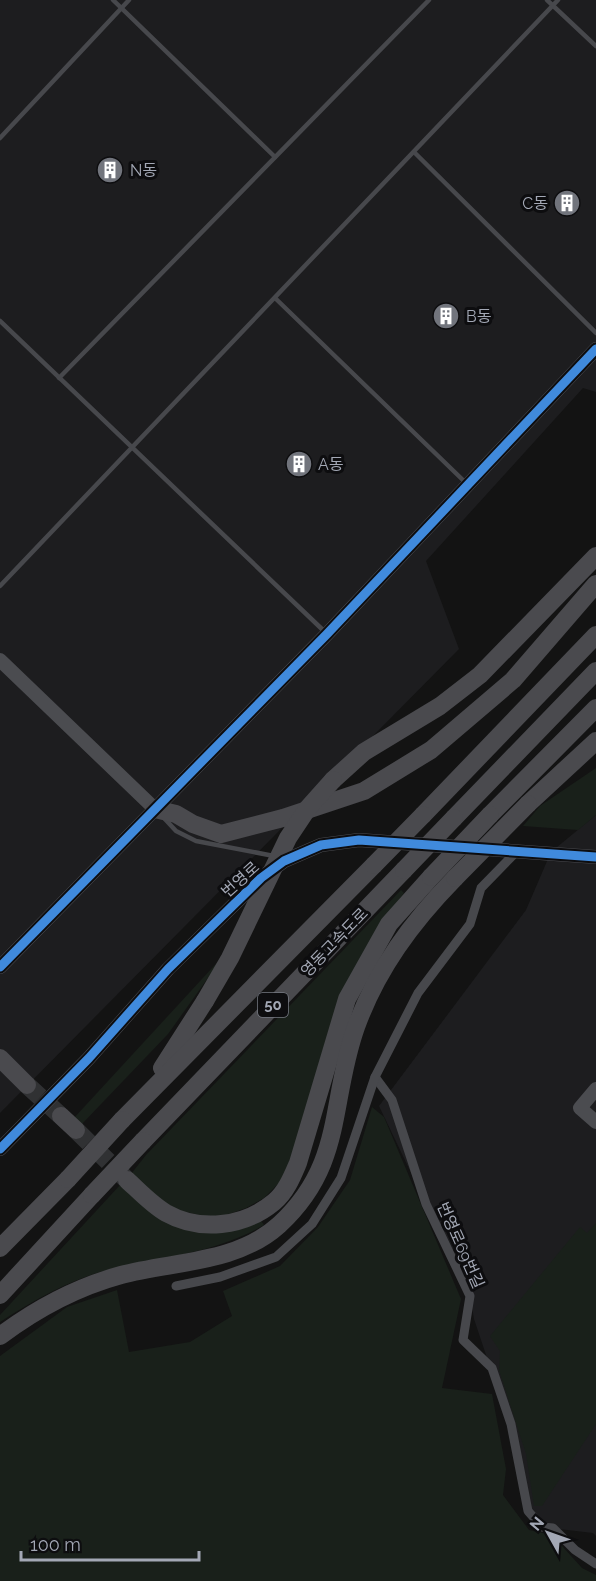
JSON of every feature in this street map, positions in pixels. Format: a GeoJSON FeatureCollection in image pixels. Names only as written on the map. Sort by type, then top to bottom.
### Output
{"type":"FeatureCollection","features":[{"type":"Feature","properties":{"kind":"highway"},"geometry":{"type":"LineString","coordinates":[[136,1105],[205,1001],[230,958],[288,838],[308,808],[333,780],[364,752],[440,706],[480,675],[596,556]]}},
{"type":"Feature","properties":{"kind":"highway"},"geometry":{"type":"LineString","coordinates":[[155,808],[176,814],[194,824],[221,834],[283,818],[364,791],[431,750],[513,680],[596,584]]}},
{"type":"Feature","properties":{"kind":"highway","name":"영동고속도로"},"geometry":{"type":"LineString","coordinates":[[0,1248],[136,1105],[423,815],[596,635]]}},
{"type":"Feature","properties":{"kind":"highway","name":"영동고속도로"},"geometry":{"type":"LineString","coordinates":[[0,1294],[143,1141],[596,671]]}},
{"type":"Feature","properties":{"kind":"highway"},"geometry":{"type":"LineString","coordinates":[[127,1180],[165,1213],[185,1221],[212,1226],[241,1220],[258,1213],[275,1201],[289,1184],[298,1163],[347,999],[389,924],[490,815],[596,708]]}},
{"type":"Feature","properties":{"kind":"highway"},"geometry":{"type":"LineString","coordinates":[[0,1336],[62,1297],[120,1275],[224,1254],[255,1243],[278,1226],[295,1208],[320,1172],[330,1147],[345,1064],[355,1029],[382,968],[407,932],[455,878],[528,804],[596,741]]}},
{"type":"Feature","properties":{"kind":"highway"},"geometry":{"type":"LineString","coordinates":[[0,1058],[27,1085]]}},
{"type":"Feature","properties":{"kind":"highway"},"geometry":{"type":"LineString","coordinates":[[61,1116],[76,1130]]}},
{"type":"Feature","properties":{"kind":"street"},"geometry":{"type":"LineString","coordinates":[[0,967],[327,634],[596,350]]}},
{"type":"Feature","properties":{"kind":"street"},"geometry":{"type":"LineString","coordinates":[[0,660],[155,808]]}},
{"type":"Feature","properties":{"kind":"street","name":"번영로"},"geometry":{"type":"LineString","coordinates":[[0,1149],[89,1058],[168,969],[261,878],[284,861],[321,845],[359,840],[596,857]]}},
{"type":"Feature","properties":{"kind":"street"},"geometry":{"type":"LineString","coordinates":[[176,1286],[220,1277],[276,1257],[312,1224],[340,1179],[375,1077],[418,993],[470,924],[482,888],[518,850]]}},
{"type":"Feature","properties":{"kind":"street","name":"번영로69번길"},"geometry":{"type":"LineString","coordinates":[[375,1077],[392,1100],[426,1204],[471,1296],[463,1340],[492,1368],[511,1424],[528,1510],[542,1527],[553,1528],[575,1550],[596,1564]]}},
{"type":"Feature","properties":{"kind":"street"},"geometry":{"type":"LineString","coordinates":[[596,1089],[580,1108],[596,1122]]}},
{"type":"Feature","properties":{"kind":"lane"},"geometry":{"type":"LineString","coordinates":[[113,0],[275,157]]}},
{"type":"Feature","properties":{"kind":"lane"},"geometry":{"type":"LineString","coordinates":[[0,138],[129,0]]}},
{"type":"Feature","properties":{"kind":"lane"},"geometry":{"type":"LineString","coordinates":[[59,378],[429,0]]}},
{"type":"Feature","properties":{"kind":"lane"},"geometry":{"type":"LineString","coordinates":[[547,0],[596,46]]}},
{"type":"Feature","properties":{"kind":"lane"},"geometry":{"type":"LineString","coordinates":[[0,586],[558,0]]}},
{"type":"Feature","properties":{"kind":"lane"},"geometry":{"type":"LineString","coordinates":[[414,152],[596,333]]}},
{"type":"Feature","properties":{"kind":"lane"},"geometry":{"type":"LineString","coordinates":[[275,298],[468,485]]}},
{"type":"Feature","properties":{"kind":"lane"},"geometry":{"type":"LineString","coordinates":[[0,321],[327,634]]}},
{"type":"Feature","properties":{"kind":"lane"},"geometry":{"type":"LineString","coordinates":[[155,808],[176,831],[208,846],[270,853],[284,861]]}},
{"type":"Feature","properties":{"kind":"shaded area"},"geometry":{"type":"Polygon","coordinates":[[[0,0],[596,0],[596,392],[583,388],[426,561],[459,649],[0,1113],[0,0]]]}},
{"type":"Feature","properties":{"kind":"shaded area"},"geometry":{"type":"Polygon","coordinates":[[[596,768],[596,815],[578,830],[523,826],[540,806],[596,768]]]}},
{"type":"Feature","properties":{"kind":"shaded area"},"geometry":{"type":"Polygon","coordinates":[[[596,815],[596,1536],[593,1533],[542,1527],[528,1511],[519,1454],[474,1319],[470,1296],[379,1106],[526,910],[551,852],[596,815]]]}},
{"type":"Feature","properties":{"kind":"shaded area"},"geometry":{"type":"Polygon","coordinates":[[[401,890],[404,893],[378,929],[291,1162],[280,1182],[264,1198],[246,1208],[215,1219],[170,1208],[131,1174],[146,1155],[401,890]]]}},
{"type":"Feature","properties":{"kind":"shaded area"},"geometry":{"type":"Polygon","coordinates":[[[225,954],[168,1034],[81,1125],[74,1118],[225,954]]]}},
{"type":"Feature","properties":{"kind":"shaded area"},"geometry":{"type":"Polygon","coordinates":[[[372,1107],[384,1117],[461,1299],[442,1388],[492,1394],[506,1469],[503,1495],[529,1530],[552,1535],[582,1568],[596,1575],[596,1581],[0,1581],[0,1356],[67,1307],[117,1290],[129,1352],[190,1342],[232,1316],[223,1291],[280,1266],[318,1227],[350,1180],[372,1107]]]}},
{"type":"Feature","properties":{"kind":"shaded area"},"geometry":{"type":"Polygon","coordinates":[[[121,1184],[167,1222],[259,1218],[264,1225],[212,1247],[88,1276],[43,1296],[0,1322],[0,1315],[121,1184]]]}},
{"type":"Feature","properties":{"kind":"shaded area"},"geometry":{"type":"Polygon","coordinates":[[[596,1223],[596,1424],[542,1506],[534,1506],[526,1454],[499,1370],[500,1351],[490,1336],[580,1227],[587,1233],[596,1223]]]}},
{"type":"Feature","properties":{"kind":"tunnel"},"geometry":{"type":"LineString","coordinates":[[27,1085],[61,1116]]}},
{"type":"Feature","properties":{"kind":"tunnel"},"geometry":{"type":"LineString","coordinates":[[76,1130],[126,1179]]}},
{"type":"Feature","properties":{"kind":"cycle path"},"geometry":{"type":"LineString","coordinates":[[0,967],[327,634],[596,349]]}},
{"type":"Feature","properties":{"kind":"cycle path"},"geometry":{"type":"LineString","coordinates":[[0,1149],[89,1058],[168,969],[261,878],[284,861],[321,845],[359,840],[596,857]]}},
{"type":"Feature","properties":{"kind":"place","name":"N동"},"geometry":{"type":"Point","coordinates":[110,170]}},
{"type":"Feature","properties":{"kind":"place","name":"C동"},"geometry":{"type":"Point","coordinates":[567,203]}},
{"type":"Feature","properties":{"kind":"place","name":"B동"},"geometry":{"type":"Point","coordinates":[446,316]}},
{"type":"Feature","properties":{"kind":"place","name":"A동"},"geometry":{"type":"Point","coordinates":[299,464]}}]}
